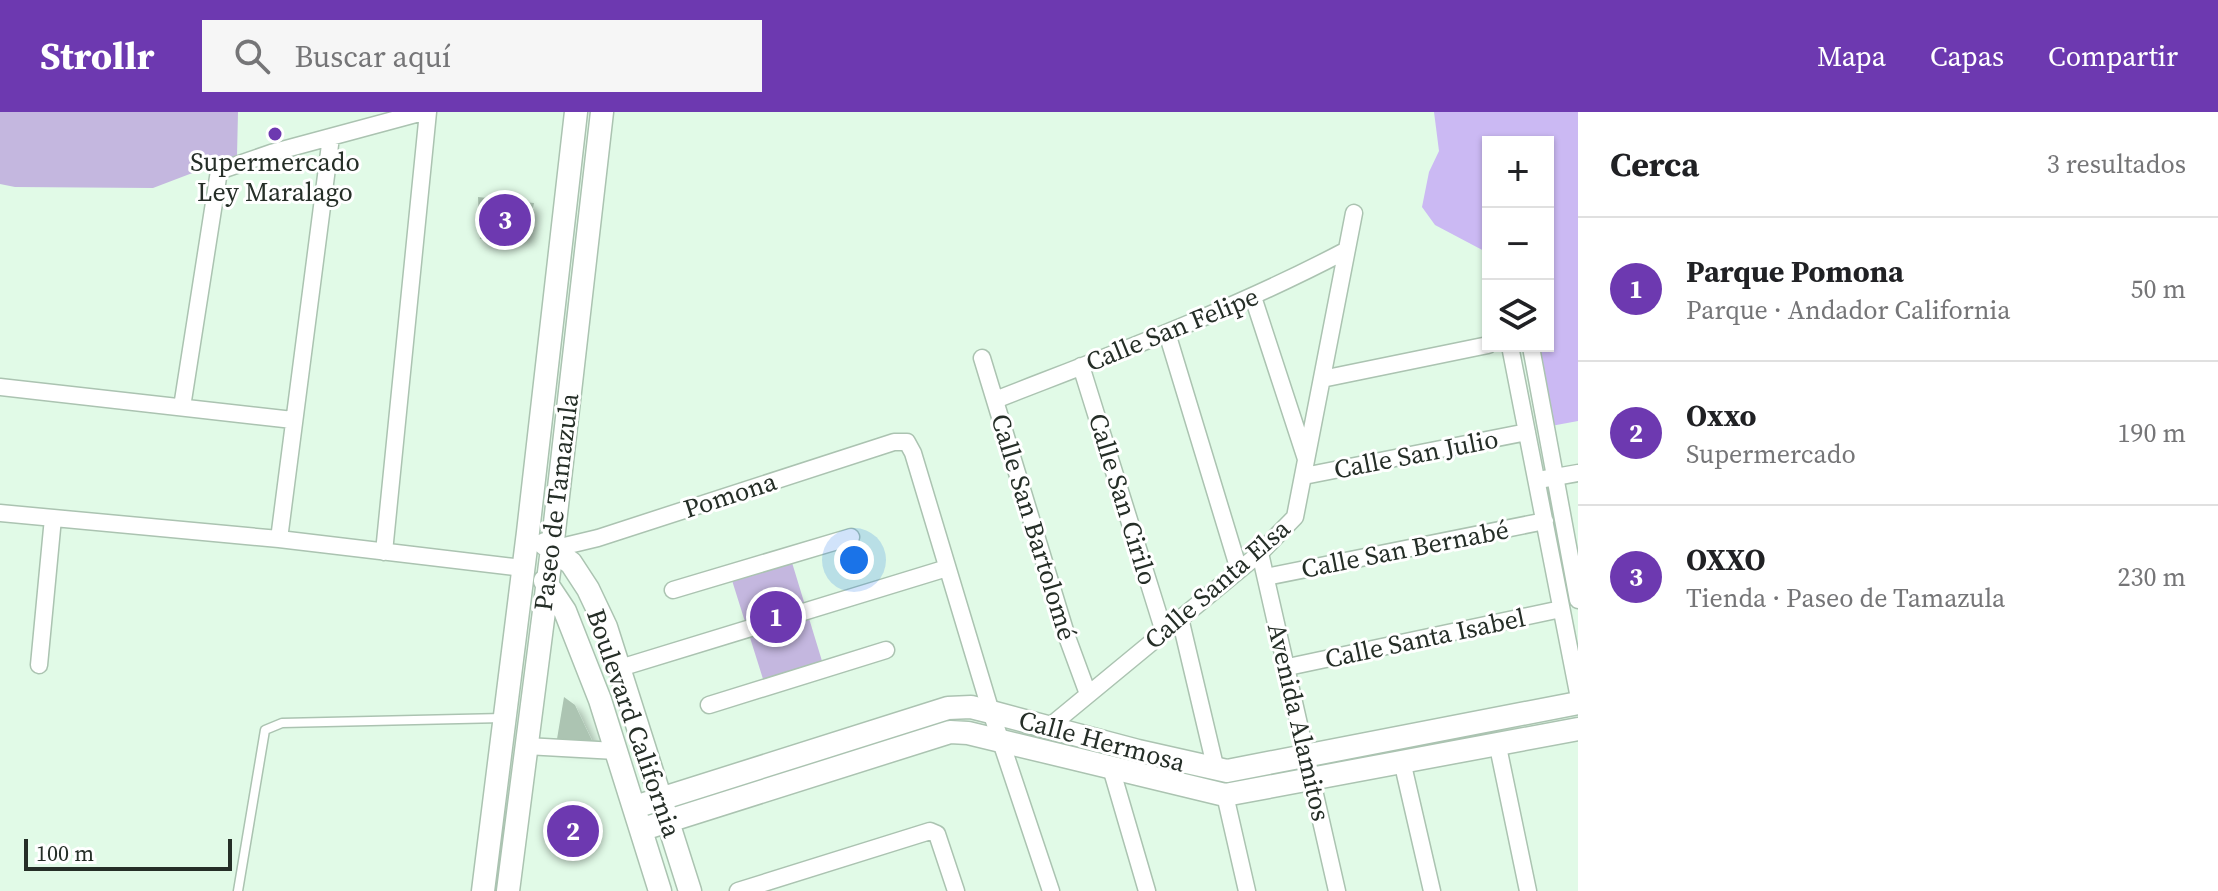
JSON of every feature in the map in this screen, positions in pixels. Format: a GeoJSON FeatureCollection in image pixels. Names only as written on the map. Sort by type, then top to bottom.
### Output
{"type":"FeatureCollection","features":[{"type":"Feature","properties":{"kind":"street"},"geometry":{"type":"LineString","coordinates":[[182,407],[219,171],[271,153],[426,112],[384,552]]}},
{"type":"Feature","properties":{"kind":"street"},"geometry":{"type":"LineString","coordinates":[[575,118],[601,119]]}},
{"type":"Feature","properties":{"kind":"street","name":"Paseo de Tamazula"},"geometry":{"type":"LineString","coordinates":[[483,891],[575,118]]}},
{"type":"Feature","properties":{"kind":"street","name":"Paseo de Tamazula"},"geometry":{"type":"LineString","coordinates":[[508,891],[552,549],[601,119]]}},
{"type":"Feature","properties":{"kind":"street"},"geometry":{"type":"LineString","coordinates":[[279,539],[331,137]]}},
{"type":"Feature","properties":{"kind":"street","name":"Calle Santa Elsa"},"geometry":{"type":"LineString","coordinates":[[1049,727],[1260,553],[1295,517],[1354,213]]}},
{"type":"Feature","properties":{"kind":"street","name":"Calle San Felipe"},"geometry":{"type":"LineString","coordinates":[[995,400],[1253,297],[1345,251]]}},
{"type":"Feature","properties":{"kind":"street"},"geometry":{"type":"LineString","coordinates":[[1253,297],[1306,469]]}},
{"type":"Feature","properties":{"kind":"street"},"geometry":{"type":"LineString","coordinates":[[1167,333],[1239,570]]}},
{"type":"Feature","properties":{"kind":"street"},"geometry":{"type":"LineString","coordinates":[[1322,379],[1482,346]]}},
{"type":"Feature","properties":{"kind":"street"},"geometry":{"type":"LineString","coordinates":[[1511,352],[1578,693]]}},
{"type":"Feature","properties":{"kind":"street"},"geometry":{"type":"LineString","coordinates":[[1532,352],[1578,600]]}},
{"type":"Feature","properties":{"kind":"street","name":"Calle San Bartolomé"},"geometry":{"type":"LineString","coordinates":[[982,358],[1067,637],[1088,694]]}},
{"type":"Feature","properties":{"kind":"street","name":"Calle San Cirilo"},"geometry":{"type":"LineString","coordinates":[[1081,366],[1164,632]]}},
{"type":"Feature","properties":{"kind":"street"},"geometry":{"type":"LineString","coordinates":[[0,387],[293,420]]}},
{"type":"Feature","properties":{"kind":"street","name":"Calle San Julio"},"geometry":{"type":"LineString","coordinates":[[1306,469],[1527,432]]}},
{"type":"Feature","properties":{"kind":"street","name":"Pomona"},"geometry":{"type":"LineString","coordinates":[[552,549],[598,538],[894,442],[907,442],[947,568]]}},
{"type":"Feature","properties":{"kind":"street"},"geometry":{"type":"LineString","coordinates":[[1537,481],[1578,473]]}},
{"type":"Feature","properties":{"kind":"street"},"geometry":{"type":"LineString","coordinates":[[0,513],[279,539],[523,568]]}},
{"type":"Feature","properties":{"kind":"street"},"geometry":{"type":"LineString","coordinates":[[39,665],[53,518]]}},
{"type":"Feature","properties":{"kind":"street","name":"Calle San Bernabé"},"geometry":{"type":"LineString","coordinates":[[1266,577],[1545,521]]}},
{"type":"Feature","properties":{"kind":"street","name":"Boulevard California"},"geometry":{"type":"LineString","coordinates":[[528,532],[571,563],[588,589],[606,627],[690,891]]}},
{"type":"Feature","properties":{"kind":"street"},"geometry":{"type":"LineString","coordinates":[[673,590],[851,537]]}},
{"type":"Feature","properties":{"kind":"street","name":"Avenida Alamitos"},"geometry":{"type":"LineString","coordinates":[[1260,553],[1337,891]]}},
{"type":"Feature","properties":{"kind":"street","name":"Boulevard California"},"geometry":{"type":"LineString","coordinates":[[523,568],[547,582],[565,611],[600,700],[660,891]]}},
{"type":"Feature","properties":{"kind":"street"},"geometry":{"type":"LineString","coordinates":[[620,668],[947,568],[1051,891]]}},
{"type":"Feature","properties":{"kind":"street","name":"Calle Santa Isabel"},"geometry":{"type":"LineString","coordinates":[[1288,667],[1561,609]]}},
{"type":"Feature","properties":{"kind":"street"},"geometry":{"type":"LineString","coordinates":[[1180,618],[1216,770]]}},
{"type":"Feature","properties":{"kind":"street"},"geometry":{"type":"LineString","coordinates":[[709,705],[886,650]]}},
{"type":"Feature","properties":{"kind":"street","name":"Calle Hermosa"},"geometry":{"type":"LineString","coordinates":[[635,807],[948,708],[971,707],[1216,770],[1238,770],[1578,703]]}},
{"type":"Feature","properties":{"kind":"street","name":"Calle Hermosa"},"geometry":{"type":"LineString","coordinates":[[643,829],[950,732],[968,733],[1225,795],[1578,729]]}},
{"type":"Feature","properties":{"kind":"street"},"geometry":{"type":"LineString","coordinates":[[1497,742],[1528,891]]}},
{"type":"Feature","properties":{"kind":"street"},"geometry":{"type":"LineString","coordinates":[[526,746],[616,751]]}},
{"type":"Feature","properties":{"kind":"street"},"geometry":{"type":"LineString","coordinates":[[1402,761],[1432,891]]}},
{"type":"Feature","properties":{"kind":"street"},"geometry":{"type":"LineString","coordinates":[[1111,768],[1147,891]]}},
{"type":"Feature","properties":{"kind":"street"},"geometry":{"type":"LineString","coordinates":[[1225,795],[1247,891]]}},
{"type":"Feature","properties":{"kind":"street"},"geometry":{"type":"LineString","coordinates":[[738,891],[926,831],[934,831],[938,837],[956,891]]}},
{"type":"Feature","properties":{"kind":"lane"},"geometry":{"type":"LineString","coordinates":[[238,891],[265,730],[282,723],[503,718]]}},
{"type":"Feature","properties":{"kind":"shaded area"},"geometry":{"type":"Polygon","coordinates":[[[0,112],[238,112],[237,156],[153,188],[15,187],[0,184],[0,112]]]}},
{"type":"Feature","properties":{"kind":"shaded area"},"geometry":{"type":"Polygon","coordinates":[[[1434,112],[1578,112],[1578,421],[1551,426],[1538,352],[1554,352],[1554,136],[1482,136],[1482,250],[1435,225],[1422,207],[1429,172],[1439,151],[1434,112]]]}},
{"type":"Feature","properties":{"kind":"shaded area"},"geometry":{"type":"Polygon","coordinates":[[[790,556],[822,661],[763,679],[730,574],[790,556]]]}},
{"type":"Feature","properties":{"kind":"building"},"geometry":{"type":"Polygon","coordinates":[[[478,197],[534,203],[528,238],[480,239],[478,197]]]}},
{"type":"Feature","properties":{"kind":"building"},"geometry":{"type":"Polygon","coordinates":[[[564,697],[575,705],[595,747],[556,745],[564,697]]]}},
{"type":"Feature","properties":{"kind":"place","name":"Supermercado Ley Maralago"},"geometry":{"type":"Point","coordinates":[275,134]}},
{"type":"Feature","properties":{"kind":"place","name":"OXXO"},"geometry":{"type":"Point","coordinates":[505,220]}},
{"type":"Feature","properties":{"kind":"place","name":"Parque Pomona"},"geometry":{"type":"Point","coordinates":[776,617]}},
{"type":"Feature","properties":{"kind":"place","name":"Oxxo"},"geometry":{"type":"Point","coordinates":[573,831]}}]}
